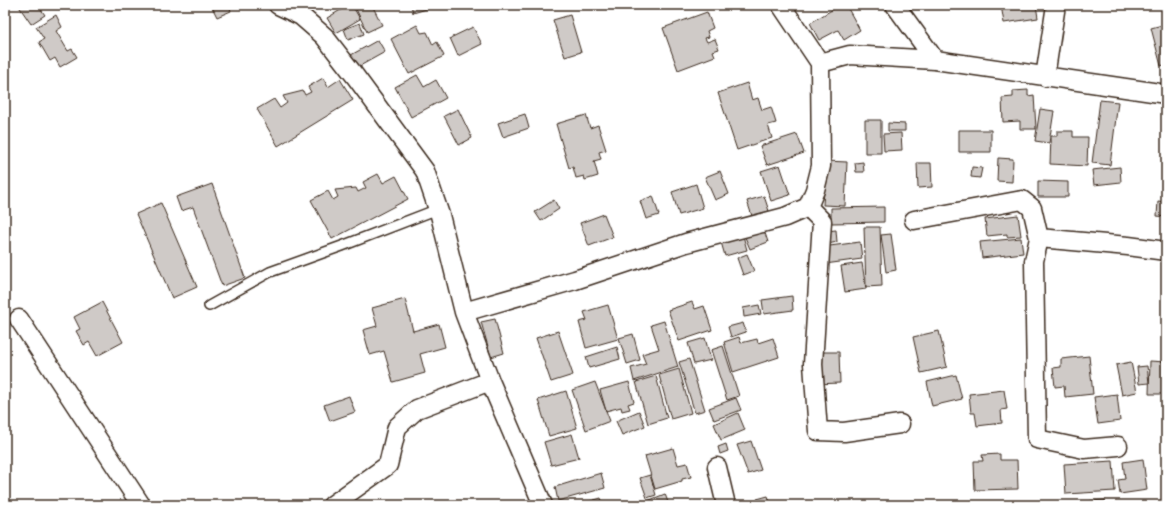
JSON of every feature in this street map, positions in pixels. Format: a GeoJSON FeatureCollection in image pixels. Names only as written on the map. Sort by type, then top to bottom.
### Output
{"type":"FeatureCollection","features":[{"type":"Feature","properties":{"kind":"street"},"geometry":{"type":"LineString","coordinates":[[278,5],[301,16],[324,36],[425,171],[438,209],[464,312],[490,381],[543,505]]}},
{"type":"Feature","properties":{"kind":"street"},"geometry":{"type":"LineString","coordinates":[[464,312],[575,280],[686,243],[785,217],[808,207],[815,190],[821,166],[820,63],[780,5]]}},
{"type":"Feature","properties":{"kind":"street"},"geometry":{"type":"LineString","coordinates":[[895,5],[935,60]]}},
{"type":"Feature","properties":{"kind":"street"},"geometry":{"type":"LineString","coordinates":[[1045,77],[1056,5]]}},
{"type":"Feature","properties":{"kind":"street"},"geometry":{"type":"LineString","coordinates":[[820,63],[850,55],[935,60],[1166,94]]}},
{"type":"Feature","properties":{"kind":"street"},"geometry":{"type":"LineString","coordinates":[[914,220],[1022,200],[1032,208],[1039,238],[1034,261],[1038,439],[1084,450],[1118,446]]}},
{"type":"Feature","properties":{"kind":"street"},"geometry":{"type":"LineString","coordinates":[[808,207],[822,221],[813,364],[818,431],[844,432],[900,424]]}},
{"type":"Feature","properties":{"kind":"street"},"geometry":{"type":"LineString","coordinates":[[1039,238],[1166,250]]}},
{"type":"Feature","properties":{"kind":"street"},"geometry":{"type":"LineString","coordinates":[[19,319],[141,505]]}},
{"type":"Feature","properties":{"kind":"street"},"geometry":{"type":"LineString","coordinates":[[332,505],[388,465],[398,427],[417,409],[490,381]]}},
{"type":"Feature","properties":{"kind":"street"},"geometry":{"type":"LineString","coordinates":[[717,467],[726,505]]}},
{"type":"Feature","properties":{"kind":"lane"},"geometry":{"type":"LineString","coordinates":[[209,306],[270,272],[438,209]]}},
{"type":"Feature","properties":{"kind":"building"},"geometry":{"type":"Polygon","coordinates":[[[18,5],[38,5],[45,15],[31,24],[18,5]]]}},
{"type":"Feature","properties":{"kind":"building"},"geometry":{"type":"Polygon","coordinates":[[[211,5],[229,5],[231,11],[217,17],[211,5]]]}},
{"type":"Feature","properties":{"kind":"building"},"geometry":{"type":"Polygon","coordinates":[[[349,5],[352,5],[360,19],[336,33],[327,18],[349,5]]]}},
{"type":"Feature","properties":{"kind":"building"},"geometry":{"type":"Polygon","coordinates":[[[354,5],[372,5],[382,25],[367,32],[354,5]]]}},
{"type":"Feature","properties":{"kind":"building"},"geometry":{"type":"Polygon","coordinates":[[[411,5],[429,5],[430,8],[413,13],[411,5]]]}},
{"type":"Feature","properties":{"kind":"building"},"geometry":{"type":"Polygon","coordinates":[[[840,5],[846,5],[860,30],[844,40],[838,30],[819,40],[810,23],[840,5]]]}},
{"type":"Feature","properties":{"kind":"building"},"geometry":{"type":"Polygon","coordinates":[[[1001,5],[1036,5],[1038,18],[1004,23],[1001,5]]]}},
{"type":"Feature","properties":{"kind":"building"},"geometry":{"type":"Polygon","coordinates":[[[707,12],[713,28],[707,31],[709,37],[705,38],[707,42],[715,39],[719,49],[713,51],[715,56],[678,70],[663,28],[707,12]]]}},
{"type":"Feature","properties":{"kind":"building"},"geometry":{"type":"Polygon","coordinates":[[[56,15],[62,27],[56,31],[68,51],[72,49],[77,57],[60,67],[55,58],[50,61],[39,42],[44,39],[36,27],[56,15]]]}},
{"type":"Feature","properties":{"kind":"building"},"geometry":{"type":"Polygon","coordinates":[[[570,15],[581,52],[565,57],[553,20],[570,15]]]}},
{"type":"Feature","properties":{"kind":"building"},"geometry":{"type":"Polygon","coordinates":[[[360,23],[364,34],[348,40],[344,29],[360,23]]]}},
{"type":"Feature","properties":{"kind":"building"},"geometry":{"type":"Polygon","coordinates":[[[1166,24],[1166,64],[1161,66],[1151,28],[1166,24]]]}},
{"type":"Feature","properties":{"kind":"building"},"geometry":{"type":"Polygon","coordinates":[[[417,25],[421,33],[427,32],[433,45],[437,42],[444,56],[409,74],[391,39],[417,25]]]}},
{"type":"Feature","properties":{"kind":"building"},"geometry":{"type":"Polygon","coordinates":[[[473,27],[482,44],[458,56],[450,38],[473,27]]]}},
{"type":"Feature","properties":{"kind":"building"},"geometry":{"type":"Polygon","coordinates":[[[378,40],[385,52],[358,67],[351,55],[378,40]]]}},
{"type":"Feature","properties":{"kind":"building"},"geometry":{"type":"Polygon","coordinates":[[[417,75],[424,87],[436,80],[446,98],[411,117],[395,87],[417,75]]]}},
{"type":"Feature","properties":{"kind":"building"},"geometry":{"type":"Polygon","coordinates":[[[323,78],[328,87],[340,79],[353,100],[278,146],[257,109],[274,99],[280,108],[287,103],[283,96],[303,91],[305,95],[311,92],[308,87],[323,78]]]}},
{"type":"Feature","properties":{"kind":"building"},"geometry":{"type":"Polygon","coordinates":[[[747,83],[752,100],[758,98],[762,110],[771,107],[776,123],[768,125],[772,138],[737,150],[718,93],[747,83]]]}},
{"type":"Feature","properties":{"kind":"building"},"geometry":{"type":"Polygon","coordinates":[[[1028,90],[1028,96],[1034,95],[1036,129],[1020,129],[1020,121],[1003,122],[1002,98],[1013,97],[1013,91],[1028,90]]]}},
{"type":"Feature","properties":{"kind":"building"},"geometry":{"type":"Polygon","coordinates":[[[1100,100],[1118,102],[1110,165],[1092,163],[1100,100]]]}},
{"type":"Feature","properties":{"kind":"building"},"geometry":{"type":"Polygon","coordinates":[[[458,109],[472,138],[459,145],[444,116],[458,109]]]}},
{"type":"Feature","properties":{"kind":"building"},"geometry":{"type":"Polygon","coordinates":[[[1040,109],[1054,111],[1049,143],[1035,141],[1040,109]]]}},
{"type":"Feature","properties":{"kind":"building"},"geometry":{"type":"Polygon","coordinates":[[[525,114],[529,128],[503,137],[498,123],[525,114]]]}},
{"type":"Feature","properties":{"kind":"building"},"geometry":{"type":"Polygon","coordinates":[[[586,115],[590,128],[598,125],[606,150],[599,152],[601,159],[594,161],[598,176],[585,180],[584,176],[576,178],[573,167],[569,168],[556,124],[586,115]]]}},
{"type":"Feature","properties":{"kind":"building"},"geometry":{"type":"Polygon","coordinates":[[[865,120],[881,120],[881,153],[865,153],[865,120]]]}},
{"type":"Feature","properties":{"kind":"building"},"geometry":{"type":"Polygon","coordinates":[[[888,123],[905,124],[905,131],[888,131],[888,123]]]}},
{"type":"Feature","properties":{"kind":"building"},"geometry":{"type":"Polygon","coordinates":[[[959,130],[991,130],[991,152],[959,152],[959,130]]]}},
{"type":"Feature","properties":{"kind":"building"},"geometry":{"type":"Polygon","coordinates":[[[1057,131],[1073,131],[1073,137],[1088,137],[1087,166],[1050,164],[1051,136],[1057,136],[1057,131]]]}},
{"type":"Feature","properties":{"kind":"building"},"geometry":{"type":"Polygon","coordinates":[[[901,133],[902,150],[884,151],[883,134],[901,133]]]}},
{"type":"Feature","properties":{"kind":"building"},"geometry":{"type":"Polygon","coordinates":[[[797,134],[804,153],[767,165],[760,146],[797,134]]]}},
{"type":"Feature","properties":{"kind":"building"},"geometry":{"type":"Polygon","coordinates":[[[998,158],[1013,159],[1012,182],[997,181],[998,158]]]}},
{"type":"Feature","properties":{"kind":"building"},"geometry":{"type":"Polygon","coordinates":[[[826,161],[847,162],[845,206],[823,205],[826,161]]]}},
{"type":"Feature","properties":{"kind":"building"},"geometry":{"type":"Polygon","coordinates":[[[863,162],[864,172],[856,172],[855,163],[863,162]]]}},
{"type":"Feature","properties":{"kind":"building"},"geometry":{"type":"Polygon","coordinates":[[[917,163],[931,163],[932,187],[918,188],[917,163]]]}},
{"type":"Feature","properties":{"kind":"building"},"geometry":{"type":"Polygon","coordinates":[[[780,165],[790,195],[771,201],[761,171],[780,165]]]}},
{"type":"Feature","properties":{"kind":"building"},"geometry":{"type":"Polygon","coordinates":[[[972,167],[982,168],[980,178],[971,177],[972,167]]]}},
{"type":"Feature","properties":{"kind":"building"},"geometry":{"type":"Polygon","coordinates":[[[1120,167],[1121,182],[1094,185],[1092,170],[1120,167]]]}},
{"type":"Feature","properties":{"kind":"building"},"geometry":{"type":"Polygon","coordinates":[[[720,171],[729,194],[715,200],[705,177],[720,171]]]}},
{"type":"Feature","properties":{"kind":"building"},"geometry":{"type":"Polygon","coordinates":[[[378,174],[383,183],[396,176],[408,199],[332,239],[311,200],[328,191],[333,200],[338,197],[335,190],[356,188],[358,192],[366,188],[363,182],[378,174]]]}},
{"type":"Feature","properties":{"kind":"building"},"geometry":{"type":"Polygon","coordinates":[[[1038,181],[1068,182],[1068,197],[1038,197],[1038,181]]]}},
{"type":"Feature","properties":{"kind":"building"},"geometry":{"type":"Polygon","coordinates":[[[212,184],[245,278],[222,286],[193,207],[181,211],[176,197],[212,184]]]}},
{"type":"Feature","properties":{"kind":"building"},"geometry":{"type":"Polygon","coordinates":[[[696,184],[703,208],[679,215],[672,192],[696,184]]]}},
{"type":"Feature","properties":{"kind":"building"},"geometry":{"type":"Polygon","coordinates":[[[653,196],[659,215],[646,219],[640,201],[653,196]]]}},
{"type":"Feature","properties":{"kind":"building"},"geometry":{"type":"Polygon","coordinates":[[[764,196],[769,211],[752,216],[747,201],[764,196]]]}},
{"type":"Feature","properties":{"kind":"building"},"geometry":{"type":"Polygon","coordinates":[[[554,200],[559,209],[541,221],[535,212],[554,200]]]}},
{"type":"Feature","properties":{"kind":"building"},"geometry":{"type":"Polygon","coordinates":[[[1158,201],[1166,202],[1166,217],[1157,216],[1158,201]]]}},
{"type":"Feature","properties":{"kind":"building"},"geometry":{"type":"Polygon","coordinates":[[[161,203],[197,287],[172,298],[136,214],[161,203]]]}},
{"type":"Feature","properties":{"kind":"building"},"geometry":{"type":"Polygon","coordinates":[[[884,207],[884,222],[831,223],[831,208],[884,207]]]}},
{"type":"Feature","properties":{"kind":"building"},"geometry":{"type":"Polygon","coordinates":[[[604,214],[613,237],[589,246],[580,223],[604,214]]]}},
{"type":"Feature","properties":{"kind":"building"},"geometry":{"type":"Polygon","coordinates":[[[1018,215],[1021,236],[1007,237],[1007,234],[987,236],[985,219],[1018,215]]]}},
{"type":"Feature","properties":{"kind":"building"},"geometry":{"type":"Polygon","coordinates":[[[864,227],[880,227],[882,286],[866,287],[864,227]]]}},
{"type":"Feature","properties":{"kind":"building"},"geometry":{"type":"Polygon","coordinates":[[[764,230],[768,242],[750,249],[745,237],[764,230]]]}},
{"type":"Feature","properties":{"kind":"building"},"geometry":{"type":"Polygon","coordinates":[[[836,230],[837,242],[828,244],[826,231],[836,230]]]}},
{"type":"Feature","properties":{"kind":"building"},"geometry":{"type":"Polygon","coordinates":[[[891,234],[896,270],[886,272],[881,235],[891,234]]]}},
{"type":"Feature","properties":{"kind":"building"},"geometry":{"type":"Polygon","coordinates":[[[743,236],[747,250],[725,256],[721,242],[743,236]]]}},
{"type":"Feature","properties":{"kind":"building"},"geometry":{"type":"Polygon","coordinates":[[[1021,238],[1023,253],[982,258],[980,242],[1021,238]]]}},
{"type":"Feature","properties":{"kind":"building"},"geometry":{"type":"Polygon","coordinates":[[[860,242],[862,259],[825,264],[822,247],[860,242]]]}},
{"type":"Feature","properties":{"kind":"building"},"geometry":{"type":"Polygon","coordinates":[[[747,254],[754,271],[743,275],[737,258],[747,254]]]}},
{"type":"Feature","properties":{"kind":"building"},"geometry":{"type":"Polygon","coordinates":[[[862,263],[866,289],[845,292],[841,266],[862,263]]]}},
{"type":"Feature","properties":{"kind":"building"},"geometry":{"type":"Polygon","coordinates":[[[792,296],[793,310],[764,314],[762,300],[792,296]]]}},
{"type":"Feature","properties":{"kind":"building"},"geometry":{"type":"Polygon","coordinates":[[[405,299],[413,331],[439,324],[445,347],[420,354],[425,373],[393,382],[384,351],[370,355],[363,330],[377,326],[372,308],[405,299]]]}},
{"type":"Feature","properties":{"kind":"building"},"geometry":{"type":"Polygon","coordinates":[[[102,302],[123,342],[97,356],[89,342],[84,345],[76,331],[80,329],[74,317],[102,302]]]}},
{"type":"Feature","properties":{"kind":"building"},"geometry":{"type":"Polygon","coordinates":[[[692,302],[695,309],[704,306],[712,330],[679,341],[668,310],[692,302]]]}},
{"type":"Feature","properties":{"kind":"building"},"geometry":{"type":"Polygon","coordinates":[[[608,305],[618,339],[586,348],[579,322],[587,320],[584,312],[608,305]]]}},
{"type":"Feature","properties":{"kind":"building"},"geometry":{"type":"Polygon","coordinates":[[[759,305],[761,314],[744,317],[743,308],[759,305]]]}},
{"type":"Feature","properties":{"kind":"building"},"geometry":{"type":"Polygon","coordinates":[[[495,319],[504,353],[491,357],[481,322],[495,319]]]}},
{"type":"Feature","properties":{"kind":"building"},"geometry":{"type":"Polygon","coordinates":[[[664,321],[678,367],[634,381],[631,368],[646,364],[642,354],[659,349],[651,325],[664,321]]]}},
{"type":"Feature","properties":{"kind":"building"},"geometry":{"type":"Polygon","coordinates":[[[743,323],[746,332],[731,337],[728,327],[743,323]]]}},
{"type":"Feature","properties":{"kind":"building"},"geometry":{"type":"Polygon","coordinates":[[[558,331],[573,375],[551,382],[536,338],[558,331]]]}},
{"type":"Feature","properties":{"kind":"building"},"geometry":{"type":"Polygon","coordinates":[[[939,331],[947,367],[921,373],[913,337],[939,331]]]}},
{"type":"Feature","properties":{"kind":"building"},"geometry":{"type":"Polygon","coordinates":[[[633,334],[640,360],[627,364],[619,338],[633,334]]]}},
{"type":"Feature","properties":{"kind":"building"},"geometry":{"type":"Polygon","coordinates":[[[739,337],[741,343],[757,339],[758,343],[773,338],[779,357],[733,372],[724,342],[739,337]]]}},
{"type":"Feature","properties":{"kind":"building"},"geometry":{"type":"Polygon","coordinates":[[[705,338],[711,360],[694,364],[688,343],[705,338]]]}},
{"type":"Feature","properties":{"kind":"building"},"geometry":{"type":"Polygon","coordinates":[[[723,346],[739,396],[727,400],[711,350],[723,346]]]}},
{"type":"Feature","properties":{"kind":"building"},"geometry":{"type":"Polygon","coordinates":[[[617,347],[620,359],[589,368],[586,357],[617,347]]]}},
{"type":"Feature","properties":{"kind":"building"},"geometry":{"type":"Polygon","coordinates":[[[815,352],[839,352],[840,383],[816,384],[815,352]]]}},
{"type":"Feature","properties":{"kind":"building"},"geometry":{"type":"Polygon","coordinates":[[[1089,356],[1093,394],[1065,397],[1064,386],[1055,387],[1053,368],[1061,367],[1061,359],[1089,356]]]}},
{"type":"Feature","properties":{"kind":"building"},"geometry":{"type":"Polygon","coordinates":[[[689,359],[705,410],[695,413],[679,362],[689,359]]]}},
{"type":"Feature","properties":{"kind":"building"},"geometry":{"type":"Polygon","coordinates":[[[1150,361],[1166,362],[1166,394],[1149,394],[1150,361]]]}},
{"type":"Feature","properties":{"kind":"building"},"geometry":{"type":"Polygon","coordinates":[[[1131,362],[1137,392],[1122,395],[1116,365],[1131,362]]]}},
{"type":"Feature","properties":{"kind":"building"},"geometry":{"type":"Polygon","coordinates":[[[1147,366],[1149,383],[1139,384],[1137,367],[1147,366]]]}},
{"type":"Feature","properties":{"kind":"building"},"geometry":{"type":"Polygon","coordinates":[[[679,369],[691,413],[671,419],[659,375],[679,369]]]}},
{"type":"Feature","properties":{"kind":"building"},"geometry":{"type":"Polygon","coordinates":[[[956,375],[962,399],[932,406],[927,382],[956,375]]]}},
{"type":"Feature","properties":{"kind":"building"},"geometry":{"type":"Polygon","coordinates":[[[656,376],[667,418],[648,424],[636,382],[656,376]]]}},
{"type":"Feature","properties":{"kind":"building"},"geometry":{"type":"Polygon","coordinates":[[[595,382],[610,421],[586,430],[572,390],[595,382]]]}},
{"type":"Feature","properties":{"kind":"building"},"geometry":{"type":"Polygon","coordinates":[[[629,382],[634,402],[628,404],[630,409],[622,411],[621,407],[606,411],[600,390],[629,382]]]}},
{"type":"Feature","properties":{"kind":"building"},"geometry":{"type":"Polygon","coordinates":[[[1004,390],[1007,409],[1001,410],[1002,423],[977,426],[975,413],[971,413],[969,394],[1004,390]]]}},
{"type":"Feature","properties":{"kind":"building"},"geometry":{"type":"Polygon","coordinates":[[[566,391],[577,428],[549,436],[538,400],[566,391]]]}},
{"type":"Feature","properties":{"kind":"building"},"geometry":{"type":"Polygon","coordinates":[[[1117,394],[1120,421],[1098,424],[1094,397],[1117,394]]]}},
{"type":"Feature","properties":{"kind":"building"},"geometry":{"type":"Polygon","coordinates":[[[349,396],[355,412],[330,421],[324,405],[349,396]]]}},
{"type":"Feature","properties":{"kind":"building"},"geometry":{"type":"Polygon","coordinates":[[[736,398],[741,410],[714,420],[709,408],[736,398]]]}},
{"type":"Feature","properties":{"kind":"building"},"geometry":{"type":"Polygon","coordinates":[[[639,411],[645,426],[622,435],[616,421],[639,411]]]}},
{"type":"Feature","properties":{"kind":"building"},"geometry":{"type":"Polygon","coordinates":[[[1161,411],[1166,411],[1166,428],[1162,428],[1161,411]]]}},
{"type":"Feature","properties":{"kind":"building"},"geometry":{"type":"Polygon","coordinates":[[[738,413],[745,430],[721,440],[714,424],[738,413]]]}},
{"type":"Feature","properties":{"kind":"building"},"geometry":{"type":"Polygon","coordinates":[[[572,434],[579,458],[551,465],[544,442],[572,434]]]}},
{"type":"Feature","properties":{"kind":"building"},"geometry":{"type":"Polygon","coordinates":[[[751,441],[761,470],[748,474],[737,445],[751,441]]]}},
{"type":"Feature","properties":{"kind":"building"},"geometry":{"type":"Polygon","coordinates":[[[726,444],[728,451],[720,454],[718,447],[726,444]]]}},
{"type":"Feature","properties":{"kind":"building"},"geometry":{"type":"Polygon","coordinates":[[[673,448],[678,465],[687,463],[691,477],[655,489],[645,456],[673,448]]]}},
{"type":"Feature","properties":{"kind":"building"},"geometry":{"type":"Polygon","coordinates":[[[1000,454],[1000,460],[1017,460],[1018,489],[975,490],[974,461],[983,461],[982,455],[1000,454]]]}},
{"type":"Feature","properties":{"kind":"building"},"geometry":{"type":"Polygon","coordinates":[[[1143,459],[1147,490],[1120,494],[1118,480],[1125,479],[1123,462],[1143,459]]]}},
{"type":"Feature","properties":{"kind":"building"},"geometry":{"type":"Polygon","coordinates":[[[1113,461],[1115,491],[1066,494],[1064,464],[1113,461]]]}},
{"type":"Feature","properties":{"kind":"building"},"geometry":{"type":"Polygon","coordinates":[[[601,473],[605,488],[558,501],[555,487],[601,473]]]}},
{"type":"Feature","properties":{"kind":"building"},"geometry":{"type":"Polygon","coordinates":[[[650,475],[656,495],[647,498],[640,478],[650,475]]]}},
{"type":"Feature","properties":{"kind":"building"},"geometry":{"type":"Polygon","coordinates":[[[665,494],[669,505],[637,505],[665,494]]]}},
{"type":"Feature","properties":{"kind":"building"},"geometry":{"type":"Polygon","coordinates":[[[768,496],[771,505],[759,505],[757,499],[768,496]]]}},
{"type":"Feature","properties":{"kind":"building"},"geometry":{"type":"Polygon","coordinates":[[[601,498],[603,505],[577,505],[601,498]]]}},
{"type":"Feature","properties":{"kind":"building"},"geometry":{"type":"Polygon","coordinates":[[[1105,500],[1106,505],[1090,505],[1090,501],[1105,500]]]}},
{"type":"Feature","properties":{"kind":"building"},"geometry":{"type":"Polygon","coordinates":[[[1143,502],[1166,504],[1166,505],[1143,505],[1143,502]]]}}]}
